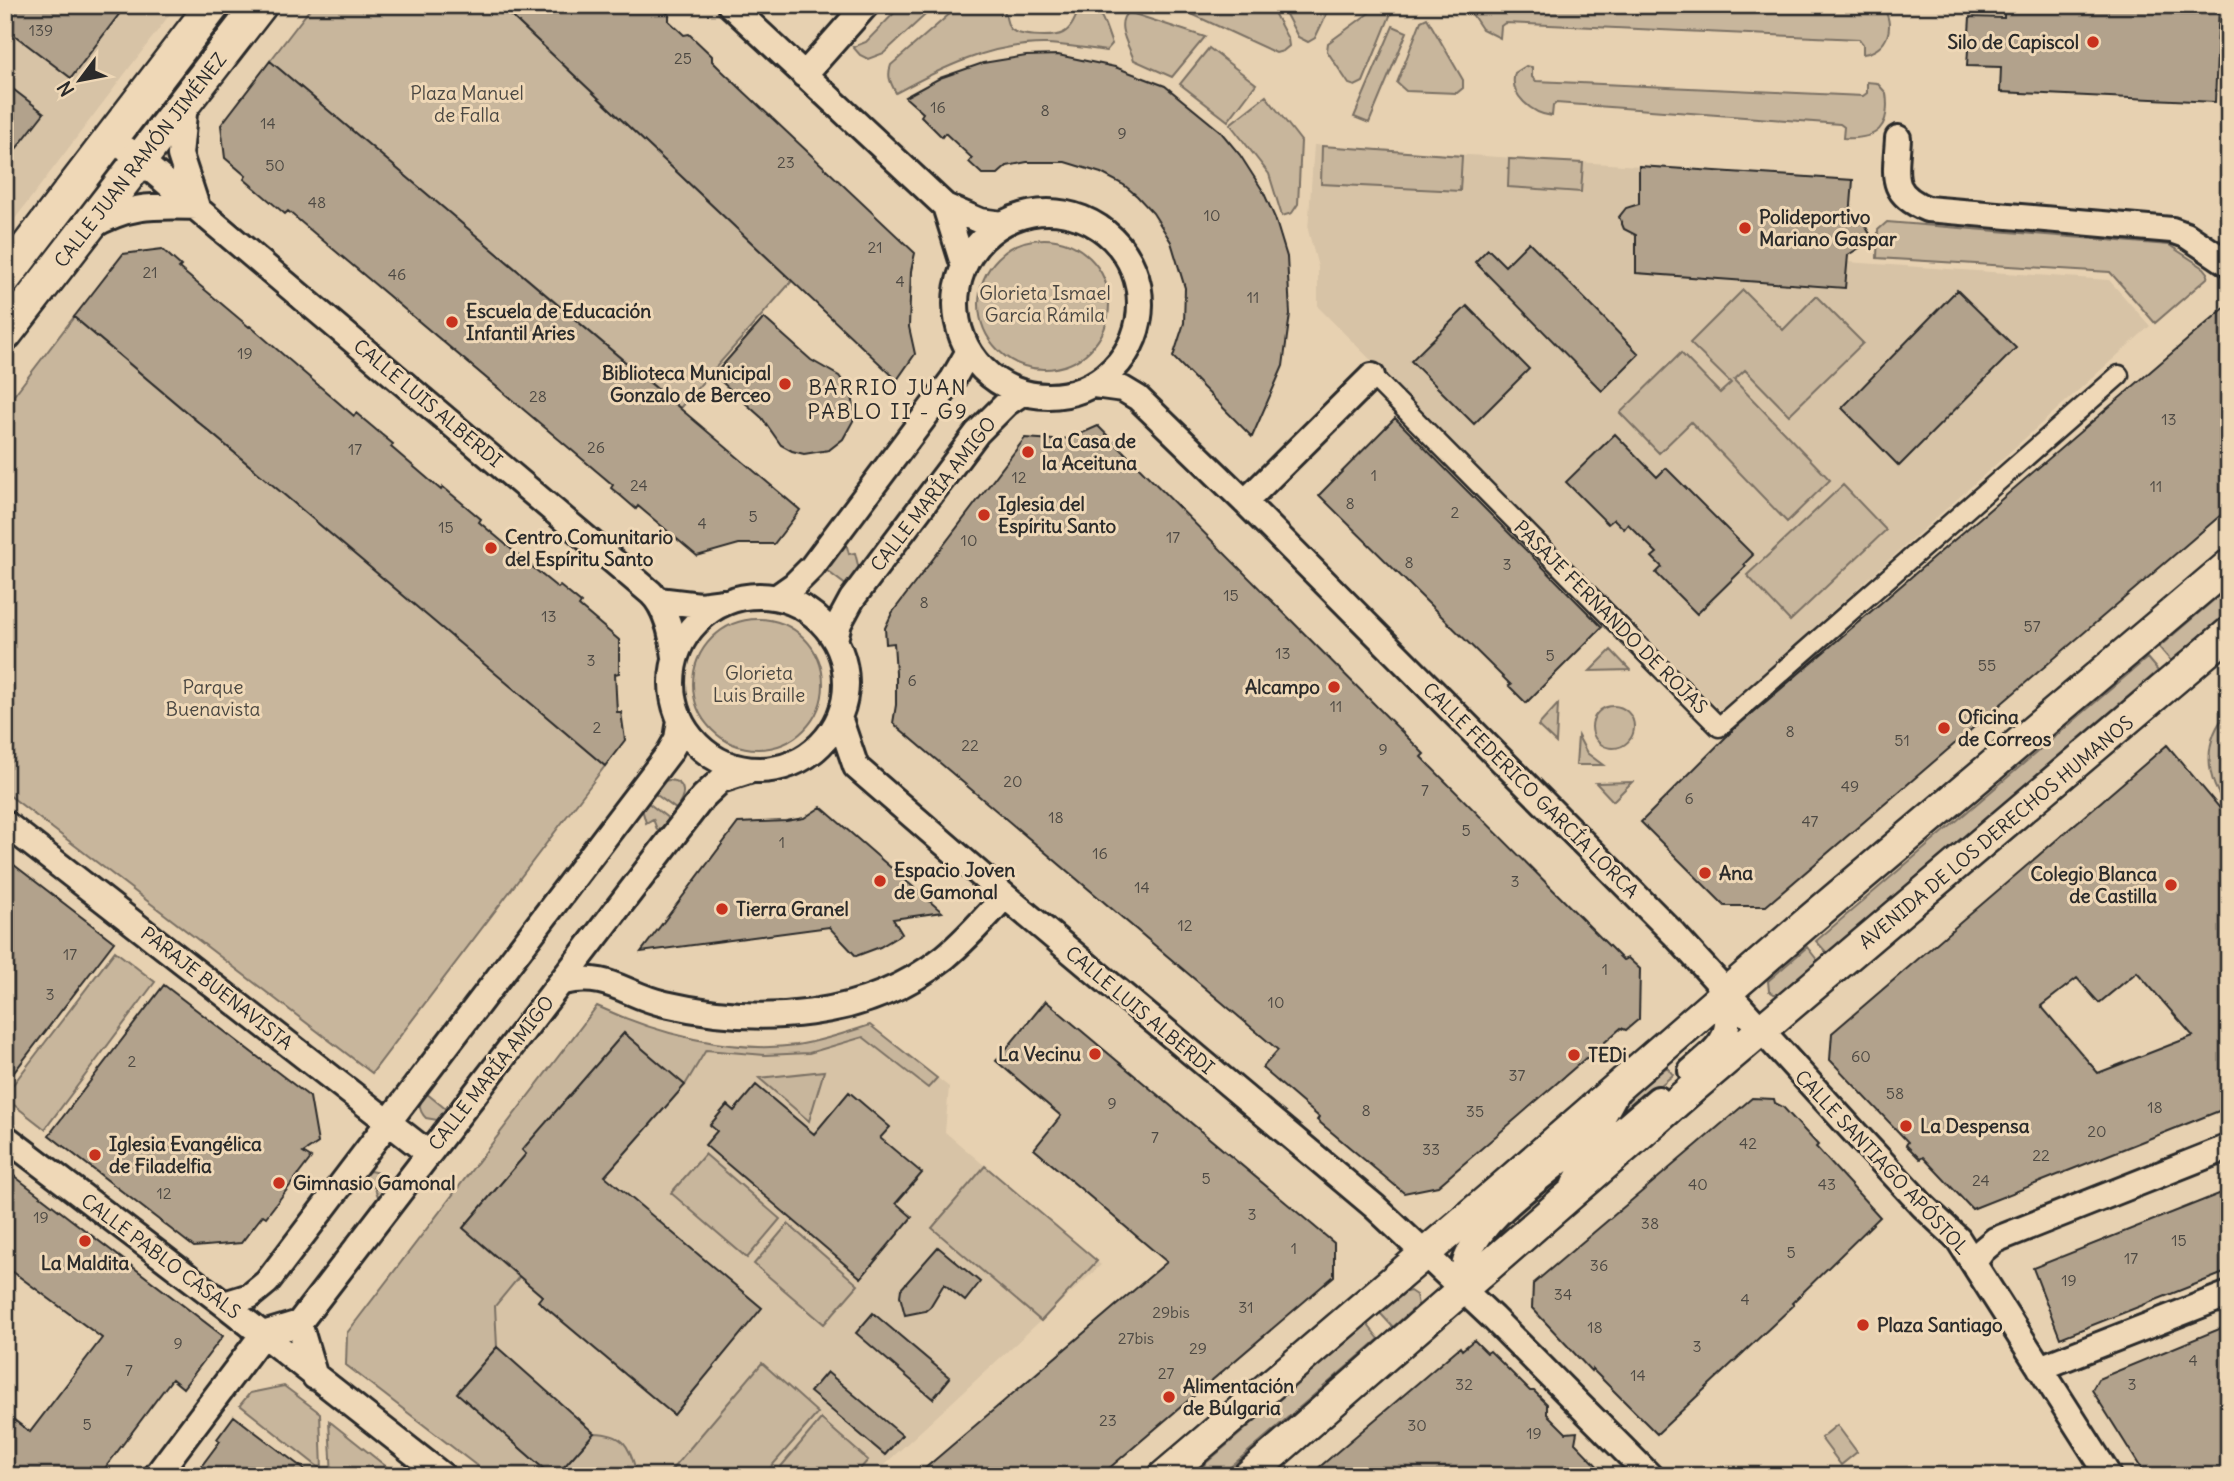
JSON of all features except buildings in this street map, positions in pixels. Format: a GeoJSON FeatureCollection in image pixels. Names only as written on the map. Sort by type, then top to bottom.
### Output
{"type":"FeatureCollection","features":[{"type":"Feature","properties":{"kind":"main road","name":"CALLE JUAN RAMÓN JIMÉNEZ"},"geometry":{"type":"LineString","coordinates":[[5,277],[213,5]]}},
{"type":"Feature","properties":{"kind":"main road","name":"CALLE JUAN RAMÓN JIMÉNEZ"},"geometry":{"type":"LineString","coordinates":[[5,334],[15,300],[87,229],[185,102],[253,7]]}},
{"type":"Feature","properties":{"kind":"street"},"geometry":{"type":"LineString","coordinates":[[730,5],[945,206],[980,221],[1002,224]]}},
{"type":"Feature","properties":{"kind":"street"},"geometry":{"type":"LineString","coordinates":[[804,75],[864,6]]}},
{"type":"Feature","properties":{"kind":"street"},"geometry":{"type":"LineString","coordinates":[[87,229],[108,217],[133,208],[197,207],[180,155],[185,102]]}},
{"type":"Feature","properties":{"kind":"street","name":"CALLE LUIS ALBERDI"},"geometry":{"type":"LineString","coordinates":[[112,137],[658,600],[672,638],[675,657]]}},
{"type":"Feature","properties":{"kind":"street"},"geometry":{"type":"LineString","coordinates":[[1898,138],[1896,176],[1899,190],[1911,202],[1927,209],[2172,230],[2186,235],[2229,264]]}},
{"type":"Feature","properties":{"kind":"street"},"geometry":{"type":"LineString","coordinates":[[945,206],[964,267]]}},
{"type":"Feature","properties":{"kind":"street"},"geometry":{"type":"LineString","coordinates":[[1064,212],[1090,221],[1113,239],[1129,260],[1138,285],[1138,327],[1131,346],[1111,372],[1094,385],[1065,395],[1040,396],[1022,393],[999,382],[981,367],[969,351],[956,309],[959,282],[964,267],[977,246],[1002,224],[1032,213],[1064,212]]}},
{"type":"Feature","properties":{"kind":"street"},"geometry":{"type":"LineString","coordinates":[[1131,346],[1130,368],[1138,398]]}},
{"type":"Feature","properties":{"kind":"street"},"geometry":{"type":"LineString","coordinates":[[777,597],[811,567],[953,379],[969,351]]}},
{"type":"Feature","properties":{"kind":"street","name":"PASAJE FERNANDO DE ROJAS"},"geometry":{"type":"LineString","coordinates":[[1245,502],[1372,376],[1719,727],[2119,374]]}},
{"type":"Feature","properties":{"kind":"street","name":"CALLE FEDERICO GARCÍA LORCA"},"geometry":{"type":"LineString","coordinates":[[1094,385],[1123,389],[1138,398],[1245,502],[1674,934],[1727,992]]}},
{"type":"Feature","properties":{"kind":"street","name":"CALLE MARÍA AMIGO"},"geometry":{"type":"LineString","coordinates":[[835,640],[839,623],[852,599],[977,433],[1007,403],[1022,393]]}},
{"type":"Feature","properties":{"kind":"street"},"geometry":{"type":"LineString","coordinates":[[1164,1476],[2229,565]]}},
{"type":"Feature","properties":{"kind":"street"},"geometry":{"type":"LineString","coordinates":[[658,600],[700,605],[762,595],[777,597],[807,611],[821,622],[835,640],[845,675],[845,693],[840,720],[828,741],[802,761],[781,768],[752,770],[735,767],[717,759],[689,735],[680,720],[673,691],[675,657],[684,636],[694,623],[729,602]]}},
{"type":"Feature","properties":{"kind":"street","name":"AVENIDA DE LOS DERECHOS HUMANOS"},"geometry":{"type":"LineString","coordinates":[[1248,1476],[1567,1197],[2229,633]]}},
{"type":"Feature","properties":{"kind":"street"},"geometry":{"type":"LineString","coordinates":[[224,1304],[250,1296],[267,1282],[669,753],[677,738],[680,720]]}},
{"type":"Feature","properties":{"kind":"street"},"geometry":{"type":"LineString","coordinates":[[840,720],[856,768]]}},
{"type":"Feature","properties":{"kind":"street"},"geometry":{"type":"LineString","coordinates":[[802,761],[829,762],[856,768]]}},
{"type":"Feature","properties":{"kind":"street","name":"CALLE LUIS ALBERDI"},"geometry":{"type":"LineString","coordinates":[[856,768],[1005,897],[1374,1206],[1425,1253]]}},
{"type":"Feature","properties":{"kind":"street","name":"CALLE MARÍA AMIGO"},"geometry":{"type":"LineString","coordinates":[[299,1323],[712,787],[734,775],[752,770]]}},
{"type":"Feature","properties":{"kind":"street","name":"PARAJE BUENAVISTA"},"geometry":{"type":"LineString","coordinates":[[5,823],[428,1153]]}},
{"type":"Feature","properties":{"kind":"street"},"geometry":{"type":"LineString","coordinates":[[564,982],[595,978],[650,1001],[740,1017],[788,1015],[832,1009],[890,989],[943,958],[969,936],[1005,897]]}},
{"type":"Feature","properties":{"kind":"street"},"geometry":{"type":"LineString","coordinates":[[598,935],[599,954],[612,983]]}},
{"type":"Feature","properties":{"kind":"street"},"geometry":{"type":"LineString","coordinates":[[1727,992],[1762,1031]]}},
{"type":"Feature","properties":{"kind":"street"},"geometry":{"type":"LineString","coordinates":[[1567,1197],[1578,1174],[1594,1154],[1716,1049],[1725,1038],[1729,1024],[1727,992]]}},
{"type":"Feature","properties":{"kind":"street","name":"CALLE SANTIAGO APÓSTOL"},"geometry":{"type":"LineString","coordinates":[[1762,1031],[1923,1206],[1958,1239],[2109,1476]]}},
{"type":"Feature","properties":{"kind":"street"},"geometry":{"type":"LineString","coordinates":[[1464,1289],[1466,1259],[1482,1232],[1587,1138],[1601,1120],[1620,1086]]}},
{"type":"Feature","properties":{"kind":"street","name":"CALLE PABLO CASALS"},"geometry":{"type":"LineString","coordinates":[[5,1137],[263,1334],[443,1476]]}},
{"type":"Feature","properties":{"kind":"street"},"geometry":{"type":"LineString","coordinates":[[1974,1262],[1995,1240],[2229,1147]]}},
{"type":"Feature","properties":{"kind":"street"},"geometry":{"type":"LineString","coordinates":[[1425,1253],[1650,1476]]}},
{"type":"Feature","properties":{"kind":"street"},"geometry":{"type":"LineString","coordinates":[[2040,1368],[2229,1294]]}},
{"type":"Feature","properties":{"kind":"street"},"geometry":{"type":"LineString","coordinates":[[156,1476],[263,1334],[299,1323],[315,1377]]}},
{"type":"Feature","properties":{"kind":"shaded area"},"geometry":{"type":"Polygon","coordinates":[[[5,5],[177,5],[5,232],[5,5]]]}},
{"type":"Feature","properties":{"kind":"shaded area"},"geometry":{"type":"Polygon","coordinates":[[[1314,145],[1639,166],[1639,204],[1626,208],[1619,217],[1624,229],[1636,235],[1636,273],[1847,262],[2109,280],[2150,326],[1721,711],[1318,307],[1318,267],[1308,230],[1314,145]]]}},
{"type":"Feature","properties":{"kind":"shaded area"},"geometry":{"type":"Polygon","coordinates":[[[597,1006],[656,1030],[714,1042],[759,1046],[794,1045],[870,1025],[949,1087],[945,1132],[1101,1265],[872,1476],[490,1476],[346,1365],[347,1333],[597,1006]]]}},
{"type":"Feature","properties":{"kind":"green space","name":"Plaza Manuel de Falla"},"geometry":{"type":"Polygon","coordinates":[[[313,5],[500,5],[792,281],[680,408],[270,61],[313,5]]]}},
{"type":"Feature","properties":{"kind":"green space"},"geometry":{"type":"Polygon","coordinates":[[[902,5],[936,5],[884,53],[868,59],[860,55],[853,47],[866,42],[902,5]]]}},
{"type":"Feature","properties":{"kind":"green space"},"geometry":{"type":"Polygon","coordinates":[[[960,5],[1003,5],[1012,30],[1026,35],[1043,36],[1058,35],[1066,31],[1081,5],[1088,6],[1094,8],[1102,17],[1112,44],[1106,51],[1046,44],[987,52],[949,66],[896,93],[890,79],[891,65],[960,5]]]}},
{"type":"Feature","properties":{"kind":"green space"},"geometry":{"type":"Polygon","coordinates":[[[1172,5],[1270,5],[1289,46],[1276,53],[1172,5]]]}},
{"type":"Feature","properties":{"kind":"green space"},"geometry":{"type":"Polygon","coordinates":[[[1281,5],[1331,5],[1315,38],[1308,42],[1298,37],[1281,5]]]}},
{"type":"Feature","properties":{"kind":"green space"},"geometry":{"type":"Polygon","coordinates":[[[1380,5],[1391,5],[1392,11],[1363,82],[1355,86],[1349,84],[1327,51],[1328,43],[1380,5]]]}},
{"type":"Feature","properties":{"kind":"green space"},"geometry":{"type":"Polygon","coordinates":[[[1466,5],[1740,5],[1860,11],[1864,5],[1881,5],[1886,12],[1889,28],[1879,48],[1863,54],[1863,44],[1859,39],[1505,23],[1501,26],[1500,38],[1482,29],[1466,5]]]}},
{"type":"Feature","properties":{"kind":"green space"},"geometry":{"type":"Polygon","coordinates":[[[1128,12],[1205,37],[1172,77],[1134,60],[1122,29],[1124,17],[1128,12]]]}},
{"type":"Feature","properties":{"kind":"green space"},"geometry":{"type":"Polygon","coordinates":[[[1427,18],[1463,80],[1463,88],[1457,93],[1406,91],[1397,83],[1421,21],[1427,18]]]}},
{"type":"Feature","properties":{"kind":"green space"},"geometry":{"type":"Polygon","coordinates":[[[1393,26],[1407,32],[1369,123],[1354,117],[1393,26]]]}},
{"type":"Feature","properties":{"kind":"green space"},"geometry":{"type":"Polygon","coordinates":[[[1209,48],[1256,84],[1228,121],[1180,84],[1209,48]]]}},
{"type":"Feature","properties":{"kind":"green space"},"geometry":{"type":"Polygon","coordinates":[[[1526,66],[1532,67],[1532,77],[1536,81],[1863,96],[1867,93],[1867,82],[1877,83],[1886,93],[1886,115],[1884,123],[1873,134],[1855,138],[1843,138],[1844,127],[1840,124],[1556,103],[1552,116],[1530,107],[1515,89],[1515,73],[1526,66]]]}},
{"type":"Feature","properties":{"kind":"green space"},"geometry":{"type":"Polygon","coordinates":[[[1266,96],[1301,141],[1298,204],[1292,213],[1282,216],[1269,174],[1230,124],[1266,96]]]}},
{"type":"Feature","properties":{"kind":"green space"},"geometry":{"type":"Polygon","coordinates":[[[1322,146],[1462,156],[1460,191],[1321,184],[1322,146]]]}},
{"type":"Feature","properties":{"kind":"green space"},"geometry":{"type":"Polygon","coordinates":[[[1509,159],[1583,163],[1581,192],[1508,187],[1509,159]]]}},
{"type":"Feature","properties":{"kind":"green space"},"geometry":{"type":"Polygon","coordinates":[[[1887,222],[2169,245],[2208,273],[2207,278],[2155,323],[2110,272],[1877,258],[1878,230],[1887,222]]]}},
{"type":"Feature","properties":{"kind":"green space","name":"Glorieta Ismael García Rámila"},"geometry":{"type":"Polygon","coordinates":[[[1044,239],[1069,244],[1090,258],[1104,279],[1109,304],[1104,329],[1090,350],[1069,364],[1044,369],[1019,364],[998,350],[984,329],[979,304],[984,279],[998,258],[1019,244],[1044,239]]]}},
{"type":"Feature","properties":{"kind":"green space"},"geometry":{"type":"Polygon","coordinates":[[[1743,290],[1783,330],[1816,296],[1863,343],[1789,415],[1745,370],[1734,380],[1830,480],[1787,522],[1691,422],[1659,453],[1620,413],[1681,353],[1720,393],[1731,383],[1690,343],[1743,290]]]}},
{"type":"Feature","properties":{"kind":"green space","name":"Parque Buenavista"},"geometry":{"type":"Polygon","coordinates":[[[74,317],[605,766],[372,1073],[5,792],[5,407],[74,317]]]}},
{"type":"Feature","properties":{"kind":"green space"},"geometry":{"type":"Polygon","coordinates":[[[1843,485],[1886,530],[1790,621],[1747,575],[1843,485]]]}},
{"type":"Feature","properties":{"kind":"green space"},"geometry":{"type":"Polygon","coordinates":[[[846,543],[849,554],[855,553],[859,569],[847,586],[826,570],[846,543]]]}},
{"type":"Feature","properties":{"kind":"green space"},"geometry":{"type":"Polygon","coordinates":[[[2229,587],[2229,611],[2171,661],[2159,647],[2229,587]]]}},
{"type":"Feature","properties":{"kind":"green space","name":"Glorieta Luis Braille"},"geometry":{"type":"Polygon","coordinates":[[[758,619],[783,624],[804,638],[818,659],[823,684],[818,709],[804,730],[783,744],[758,749],[733,744],[712,730],[698,709],[693,684],[698,659],[712,638],[733,624],[758,619]]]}},
{"type":"Feature","properties":{"kind":"green space"},"geometry":{"type":"Polygon","coordinates":[[[1611,650],[1630,670],[1590,671],[1611,650]]]}},
{"type":"Feature","properties":{"kind":"green space"},"geometry":{"type":"Polygon","coordinates":[[[2147,658],[2158,671],[1827,953],[1816,941],[2147,658]]]}},
{"type":"Feature","properties":{"kind":"green space"},"geometry":{"type":"Polygon","coordinates":[[[1558,704],[1556,743],[1538,726],[1558,704]]]}},
{"type":"Feature","properties":{"kind":"green space"},"geometry":{"type":"Polygon","coordinates":[[[1613,706],[1628,712],[1634,727],[1628,742],[1613,748],[1598,742],[1592,727],[1598,712],[1613,706]]]}},
{"type":"Feature","properties":{"kind":"green space"},"geometry":{"type":"Polygon","coordinates":[[[2229,711],[2229,808],[2215,785],[2210,760],[2214,734],[2229,711]]]}},
{"type":"Feature","properties":{"kind":"green space"},"geometry":{"type":"Polygon","coordinates":[[[1578,736],[1587,753],[1603,765],[1576,765],[1578,736]]]}},
{"type":"Feature","properties":{"kind":"green space"},"geometry":{"type":"Polygon","coordinates":[[[664,781],[679,784],[683,791],[676,809],[654,793],[664,781]]]}},
{"type":"Feature","properties":{"kind":"green space"},"geometry":{"type":"Polygon","coordinates":[[[1632,782],[1613,801],[1596,783],[1632,782]]]}},
{"type":"Feature","properties":{"kind":"green space"},"geometry":{"type":"Polygon","coordinates":[[[647,802],[669,819],[658,832],[653,819],[646,823],[642,809],[647,802]]]}},
{"type":"Feature","properties":{"kind":"green space"},"geometry":{"type":"Polygon","coordinates":[[[1807,947],[1818,961],[1780,994],[1769,991],[1768,981],[1807,947]]]}},
{"type":"Feature","properties":{"kind":"green space"},"geometry":{"type":"Polygon","coordinates":[[[115,951],[155,982],[45,1129],[5,1098],[5,1095],[115,951]]]}},
{"type":"Feature","properties":{"kind":"green space"},"geometry":{"type":"Polygon","coordinates":[[[597,1006],[668,1033],[720,1044],[746,1046],[797,1045],[870,1025],[937,1078],[928,1088],[863,1037],[809,1053],[765,1055],[706,1050],[685,1085],[624,1033],[523,1150],[526,1154],[463,1228],[519,1277],[495,1306],[497,1347],[457,1393],[552,1476],[490,1476],[346,1365],[347,1333],[597,1006]]]}},
{"type":"Feature","properties":{"kind":"green space"},"geometry":{"type":"Polygon","coordinates":[[[1667,1067],[1673,1075],[1619,1120],[1564,1178],[1518,1219],[1513,1214],[1609,1125],[1634,1094],[1667,1067]]]}},
{"type":"Feature","properties":{"kind":"green space"},"geometry":{"type":"Polygon","coordinates":[[[824,1071],[809,1121],[759,1078],[824,1071]]]}},
{"type":"Feature","properties":{"kind":"green space"},"geometry":{"type":"Polygon","coordinates":[[[426,1093],[447,1110],[437,1120],[426,1118],[421,1112],[421,1102],[426,1093]]]}},
{"type":"Feature","properties":{"kind":"green space"},"geometry":{"type":"Polygon","coordinates":[[[705,1154],[780,1219],[747,1258],[671,1193],[705,1154]]]}},
{"type":"Feature","properties":{"kind":"green space"},"geometry":{"type":"Polygon","coordinates":[[[985,1166],[1097,1261],[1041,1321],[932,1228],[985,1166]]]}},
{"type":"Feature","properties":{"kind":"green space"},"geometry":{"type":"Polygon","coordinates":[[[370,1171],[383,1174],[387,1184],[379,1199],[374,1186],[367,1190],[363,1176],[370,1171]]]}},
{"type":"Feature","properties":{"kind":"green space"},"geometry":{"type":"Polygon","coordinates":[[[788,1224],[858,1285],[824,1324],[754,1264],[788,1224]]]}},
{"type":"Feature","properties":{"kind":"green space"},"geometry":{"type":"Polygon","coordinates":[[[1410,1291],[1416,1295],[1418,1305],[1393,1327],[1380,1313],[1410,1291]]]}},
{"type":"Feature","properties":{"kind":"green space"},"geometry":{"type":"Polygon","coordinates":[[[1367,1324],[1379,1339],[1220,1476],[1191,1476],[1367,1324]]]}},
{"type":"Feature","properties":{"kind":"green space"},"geometry":{"type":"Polygon","coordinates":[[[762,1363],[818,1413],[763,1476],[670,1476],[668,1474],[762,1363]]]}},
{"type":"Feature","properties":{"kind":"green space"},"geometry":{"type":"Polygon","coordinates":[[[284,1386],[320,1413],[322,1470],[240,1405],[250,1393],[284,1386]]]}},
{"type":"Feature","properties":{"kind":"green space"},"geometry":{"type":"Polygon","coordinates":[[[821,1419],[868,1460],[854,1476],[773,1476],[821,1419]]]}},
{"type":"Feature","properties":{"kind":"green space"},"geometry":{"type":"Polygon","coordinates":[[[329,1421],[398,1476],[332,1476],[329,1421]]]}},
{"type":"Feature","properties":{"kind":"green space"},"geometry":{"type":"Polygon","coordinates":[[[1837,1425],[1857,1452],[1841,1465],[1821,1438],[1837,1425]]]}},
{"type":"Feature","properties":{"kind":"green space"},"geometry":{"type":"Polygon","coordinates":[[[594,1433],[612,1436],[623,1442],[631,1454],[636,1471],[632,1476],[556,1476],[594,1433]]]}},
{"type":"Feature","properties":{"kind":"place","name":"Silo de Capiscol"},"geometry":{"type":"Point","coordinates":[2093,42]}},
{"type":"Feature","properties":{"kind":"place","name":"Polideportivo Mariano Gaspar"},"geometry":{"type":"Point","coordinates":[1745,228]}},
{"type":"Feature","properties":{"kind":"place","name":"Escuela de Educación Infantil Aries"},"geometry":{"type":"Point","coordinates":[452,322]}},
{"type":"Feature","properties":{"kind":"place","name":"Biblioteca Municipal Gonzalo de Berceo"},"geometry":{"type":"Point","coordinates":[785,384]}},
{"type":"Feature","properties":{"kind":"place","name":"La Casa de la Aceituna"},"geometry":{"type":"Point","coordinates":[1028,452]}},
{"type":"Feature","properties":{"kind":"place","name":"Iglesia del Espíritu Santo"},"geometry":{"type":"Point","coordinates":[984,515]}},
{"type":"Feature","properties":{"kind":"place","name":"Centro Comunitario del Espíritu Santo"},"geometry":{"type":"Point","coordinates":[491,548]}},
{"type":"Feature","properties":{"kind":"place","name":"Alcampo"},"geometry":{"type":"Point","coordinates":[1334,687]}},
{"type":"Feature","properties":{"kind":"place","name":"Oficina de Correos"},"geometry":{"type":"Point","coordinates":[1944,728]}},
{"type":"Feature","properties":{"kind":"place","name":"Ana"},"geometry":{"type":"Point","coordinates":[1705,873]}},
{"type":"Feature","properties":{"kind":"place","name":"Espacio Joven de Gamonal"},"geometry":{"type":"Point","coordinates":[880,881]}},
{"type":"Feature","properties":{"kind":"place","name":"Colegio Blanca de Castilla"},"geometry":{"type":"Point","coordinates":[2171,885]}},
{"type":"Feature","properties":{"kind":"place","name":"Tierra Granel"},"geometry":{"type":"Point","coordinates":[722,909]}},
{"type":"Feature","properties":{"kind":"place","name":"La Vecinu"},"geometry":{"type":"Point","coordinates":[1095,1054]}},
{"type":"Feature","properties":{"kind":"place","name":"TEDi"},"geometry":{"type":"Point","coordinates":[1574,1055]}},
{"type":"Feature","properties":{"kind":"place","name":"La Despensa"},"geometry":{"type":"Point","coordinates":[1906,1126]}},
{"type":"Feature","properties":{"kind":"place","name":"Iglesia Evangélica de Filadelfia"},"geometry":{"type":"Point","coordinates":[95,1155]}},
{"type":"Feature","properties":{"kind":"place","name":"Gimnasio Gamonal"},"geometry":{"type":"Point","coordinates":[279,1183]}},
{"type":"Feature","properties":{"kind":"place","name":"La Maldita"},"geometry":{"type":"Point","coordinates":[85,1241]}},
{"type":"Feature","properties":{"kind":"place","name":"Plaza Santiago"},"geometry":{"type":"Point","coordinates":[1863,1325]}},
{"type":"Feature","properties":{"kind":"place","name":"Alimentación de Bulgaria"},"geometry":{"type":"Point","coordinates":[1169,1397]}},
{"type":"Feature","properties":{"kind":"district","name":"BARRIO JUAN PABLO II - G9"},"geometry":{"type":"Point","coordinates":[888,399]}}]}
